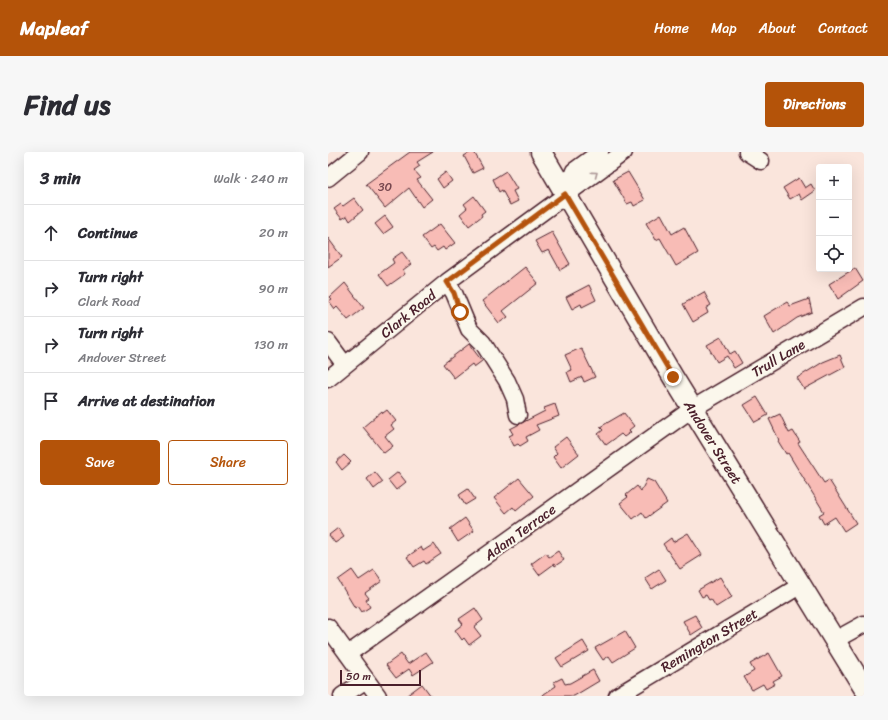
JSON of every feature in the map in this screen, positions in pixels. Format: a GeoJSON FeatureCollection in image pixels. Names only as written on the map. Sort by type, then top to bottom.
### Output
{"type":"FeatureCollection","features":[{"type":"Feature","properties":{"kind":"main road","name":"Andover Street"},"geometry":{"type":"LineString","coordinates":[[540,152],[692,408],[864,688]]}},
{"type":"Feature","properties":{"kind":"street"},"geometry":{"type":"LineString","coordinates":[[328,178],[360,152]]}},
{"type":"Feature","properties":{"kind":"street"},"geometry":{"type":"LineString","coordinates":[[565,194],[574,172],[600,152]]}},
{"type":"Feature","properties":{"kind":"street","name":"Clark Road"},"geometry":{"type":"LineString","coordinates":[[328,379],[447,282],[624,152]]}},
{"type":"Feature","properties":{"kind":"street"},"geometry":{"type":"LineString","coordinates":[[747,152],[761,162]]}},
{"type":"Feature","properties":{"kind":"street"},"geometry":{"type":"LineString","coordinates":[[447,282],[454,293],[469,330],[483,343],[507,381],[515,398],[518,415]]}},
{"type":"Feature","properties":{"kind":"street","name":"Trull Lane"},"geometry":{"type":"LineString","coordinates":[[692,408],[864,307]]}},
{"type":"Feature","properties":{"kind":"street"},"geometry":{"type":"LineString","coordinates":[[328,342],[345,365]]}},
{"type":"Feature","properties":{"kind":"street","name":"Adam Terrace"},"geometry":{"type":"LineString","coordinates":[[348,654],[692,408]]}},
{"type":"Feature","properties":{"kind":"street","name":"Remington Street"},"geometry":{"type":"LineString","coordinates":[[617,696],[801,585]]}},
{"type":"Feature","properties":{"kind":"street"},"geometry":{"type":"LineString","coordinates":[[835,640],[864,624]]}},
{"type":"Feature","properties":{"kind":"street"},"geometry":{"type":"LineString","coordinates":[[328,627],[378,696]]}},
{"type":"Feature","properties":{"kind":"street"},"geometry":{"type":"LineString","coordinates":[[342,696],[366,680]]}},
{"type":"Feature","properties":{"kind":"building"},"geometry":{"type":"Polygon","coordinates":[[[410,152],[433,152],[417,162],[420,166],[414,170],[421,178],[417,180],[432,199],[422,207],[409,188],[385,208],[366,184],[410,152]]]}},
{"type":"Feature","properties":{"kind":"building"},"geometry":{"type":"Polygon","coordinates":[[[474,152],[483,168],[473,173],[464,156],[474,152]]]}},
{"type":"Feature","properties":{"kind":"building"},"geometry":{"type":"Polygon","coordinates":[[[506,171],[517,189],[513,191],[518,201],[510,205],[502,190],[499,192],[493,179],[506,171]]]}},
{"type":"Feature","properties":{"kind":"building"},"geometry":{"type":"Polygon","coordinates":[[[446,172],[452,181],[443,188],[437,179],[446,172]]]}},
{"type":"Feature","properties":{"kind":"building"},"geometry":{"type":"Polygon","coordinates":[[[628,172],[645,200],[634,206],[632,202],[627,204],[613,180],[628,172]]]}},
{"type":"Feature","properties":{"kind":"building"},"geometry":{"type":"Polygon","coordinates":[[[799,178],[805,188],[811,184],[815,191],[802,200],[799,194],[790,199],[783,188],[799,178]]]}},
{"type":"Feature","properties":{"kind":"building"},"geometry":{"type":"Polygon","coordinates":[[[474,196],[485,211],[481,214],[482,216],[469,226],[460,214],[467,208],[464,204],[474,196]]]}},
{"type":"Feature","properties":{"kind":"building"},"geometry":{"type":"Polygon","coordinates":[[[354,198],[363,210],[350,221],[347,216],[342,219],[334,209],[341,204],[343,206],[354,198]]]}},
{"type":"Feature","properties":{"kind":"building"},"geometry":{"type":"Polygon","coordinates":[[[661,214],[672,234],[684,227],[698,253],[676,266],[660,238],[656,240],[646,223],[661,214]]]}},
{"type":"Feature","properties":{"kind":"building"},"geometry":{"type":"Polygon","coordinates":[[[385,216],[393,227],[383,234],[375,224],[385,216]]]}},
{"type":"Feature","properties":{"kind":"building"},"geometry":{"type":"Polygon","coordinates":[[[440,224],[455,243],[445,250],[443,247],[437,251],[434,247],[431,249],[422,237],[440,224]]]}},
{"type":"Feature","properties":{"kind":"building"},"geometry":{"type":"Polygon","coordinates":[[[552,232],[570,264],[560,270],[549,250],[542,253],[535,241],[552,232]]]}},
{"type":"Feature","properties":{"kind":"building"},"geometry":{"type":"Polygon","coordinates":[[[328,238],[342,257],[328,267],[328,238]]]}},
{"type":"Feature","properties":{"kind":"building"},"geometry":{"type":"Polygon","coordinates":[[[402,252],[411,264],[403,270],[405,274],[388,286],[379,274],[394,263],[392,259],[402,252]]]}},
{"type":"Feature","properties":{"kind":"building"},"geometry":{"type":"Polygon","coordinates":[[[525,267],[538,283],[503,311],[508,317],[499,323],[482,301],[525,267]]]}},
{"type":"Feature","properties":{"kind":"building"},"geometry":{"type":"Polygon","coordinates":[[[855,268],[863,281],[838,299],[829,284],[848,272],[852,272],[852,270],[855,268]]]}},
{"type":"Feature","properties":{"kind":"building"},"geometry":{"type":"Polygon","coordinates":[[[345,283],[364,308],[348,320],[337,307],[335,309],[329,301],[332,299],[330,297],[345,283]]]}},
{"type":"Feature","properties":{"kind":"building"},"geometry":{"type":"Polygon","coordinates":[[[589,285],[596,300],[582,307],[581,304],[572,309],[566,297],[589,285]]]}},
{"type":"Feature","properties":{"kind":"building"},"geometry":{"type":"Polygon","coordinates":[[[704,292],[711,305],[706,308],[708,313],[693,322],[683,304],[704,292]]]}},
{"type":"Feature","properties":{"kind":"building"},"geometry":{"type":"Polygon","coordinates":[[[809,299],[812,312],[797,318],[774,334],[764,316],[787,302],[790,306],[809,299]]]}},
{"type":"Feature","properties":{"kind":"building"},"geometry":{"type":"Polygon","coordinates":[[[721,337],[730,354],[735,351],[742,363],[734,368],[727,356],[717,362],[707,345],[721,337]]]}},
{"type":"Feature","properties":{"kind":"building"},"geometry":{"type":"Polygon","coordinates":[[[469,344],[482,361],[474,367],[472,364],[454,378],[443,364],[469,344]]]}},
{"type":"Feature","properties":{"kind":"building"},"geometry":{"type":"Polygon","coordinates":[[[581,348],[595,377],[584,382],[582,377],[571,382],[567,372],[572,370],[565,355],[581,348]]]}},
{"type":"Feature","properties":{"kind":"building"},"geometry":{"type":"Polygon","coordinates":[[[840,355],[845,367],[804,389],[797,378],[823,362],[840,355]]]}},
{"type":"Feature","properties":{"kind":"building"},"geometry":{"type":"Polygon","coordinates":[[[757,397],[768,415],[755,422],[744,405],[757,397]]]}},
{"type":"Feature","properties":{"kind":"building"},"geometry":{"type":"Polygon","coordinates":[[[555,404],[559,416],[536,425],[539,430],[526,437],[528,441],[520,446],[518,444],[514,446],[509,436],[513,434],[510,429],[545,411],[544,408],[555,404]]]}},
{"type":"Feature","properties":{"kind":"building"},"geometry":{"type":"Polygon","coordinates":[[[387,410],[396,421],[391,425],[394,429],[385,436],[393,446],[384,453],[363,427],[382,411],[383,413],[387,410]]]}},
{"type":"Feature","properties":{"kind":"building"},"geometry":{"type":"Polygon","coordinates":[[[624,413],[634,426],[629,430],[631,432],[624,437],[621,434],[606,445],[598,434],[603,430],[600,427],[624,413]]]}},
{"type":"Feature","properties":{"kind":"building"},"geometry":{"type":"Polygon","coordinates":[[[780,414],[789,433],[793,431],[800,442],[798,443],[824,483],[829,480],[856,523],[844,531],[835,517],[824,524],[819,515],[824,512],[788,453],[786,454],[778,441],[779,440],[769,419],[780,414]]]}},
{"type":"Feature","properties":{"kind":"building"},"geometry":{"type":"Polygon","coordinates":[[[566,437],[579,454],[561,468],[553,457],[557,453],[553,447],[566,437]]]}},
{"type":"Feature","properties":{"kind":"building"},"geometry":{"type":"Polygon","coordinates":[[[344,455],[351,462],[342,470],[336,462],[344,455]]]}},
{"type":"Feature","properties":{"kind":"building"},"geometry":{"type":"Polygon","coordinates":[[[375,472],[383,482],[374,489],[367,479],[375,472]]]}},
{"type":"Feature","properties":{"kind":"building"},"geometry":{"type":"Polygon","coordinates":[[[398,472],[406,482],[396,490],[388,480],[398,472]]]}},
{"type":"Feature","properties":{"kind":"building"},"geometry":{"type":"Polygon","coordinates":[[[519,478],[534,496],[516,511],[513,507],[506,513],[494,498],[519,478]]]}},
{"type":"Feature","properties":{"kind":"building"},"geometry":{"type":"Polygon","coordinates":[[[647,479],[654,482],[667,503],[646,518],[642,512],[633,519],[620,503],[628,497],[626,495],[637,486],[641,491],[647,479]]]}},
{"type":"Feature","properties":{"kind":"building"},"geometry":{"type":"Polygon","coordinates":[[[468,489],[475,499],[465,505],[459,495],[468,489]]]}},
{"type":"Feature","properties":{"kind":"building"},"geometry":{"type":"Polygon","coordinates":[[[465,518],[474,531],[458,542],[450,529],[465,518]]]}},
{"type":"Feature","properties":{"kind":"building"},"geometry":{"type":"Polygon","coordinates":[[[338,528],[344,537],[335,543],[329,535],[338,528]]]}},
{"type":"Feature","properties":{"kind":"building"},"geometry":{"type":"Polygon","coordinates":[[[688,533],[702,555],[680,569],[663,544],[671,538],[673,542],[688,533]]]}},
{"type":"Feature","properties":{"kind":"building"},"geometry":{"type":"Polygon","coordinates":[[[434,544],[441,554],[426,564],[424,561],[414,567],[407,557],[421,547],[423,551],[434,544]]]}},
{"type":"Feature","properties":{"kind":"building"},"geometry":{"type":"Polygon","coordinates":[[[558,551],[564,560],[555,566],[554,564],[539,575],[531,564],[546,553],[549,557],[558,551]]]}},
{"type":"Feature","properties":{"kind":"building"},"geometry":{"type":"Polygon","coordinates":[[[659,569],[666,580],[652,589],[645,578],[659,569]]]}},
{"type":"Feature","properties":{"kind":"building"},"geometry":{"type":"Polygon","coordinates":[[[352,570],[359,580],[374,570],[382,581],[365,593],[369,598],[366,600],[370,607],[362,612],[358,606],[355,608],[338,580],[352,570]]]}},
{"type":"Feature","properties":{"kind":"building"},"geometry":{"type":"Polygon","coordinates":[[[720,577],[732,597],[716,607],[711,599],[709,600],[706,595],[702,597],[698,590],[720,577]]]}},
{"type":"Feature","properties":{"kind":"building"},"geometry":{"type":"Polygon","coordinates":[[[475,608],[483,620],[474,627],[481,636],[469,645],[464,638],[462,640],[455,630],[463,624],[459,619],[475,608]]]}},
{"type":"Feature","properties":{"kind":"building"},"geometry":{"type":"Polygon","coordinates":[[[695,615],[702,628],[691,635],[683,621],[695,615]]]}},
{"type":"Feature","properties":{"kind":"building"},"geometry":{"type":"Polygon","coordinates":[[[625,631],[635,648],[613,662],[609,656],[603,660],[595,648],[625,631]]]}},
{"type":"Feature","properties":{"kind":"building"},"geometry":{"type":"Polygon","coordinates":[[[583,641],[589,651],[562,667],[556,658],[583,641]]]}},
{"type":"Feature","properties":{"kind":"building"},"geometry":{"type":"Polygon","coordinates":[[[426,652],[433,662],[413,675],[409,669],[396,678],[386,665],[401,654],[408,664],[426,652]]]}},
{"type":"Feature","properties":{"kind":"building"},"geometry":{"type":"Polygon","coordinates":[[[769,653],[782,676],[773,681],[775,684],[766,689],[763,684],[752,690],[744,677],[754,671],[750,664],[769,653]]]}},
{"type":"Feature","properties":{"kind":"building"},"geometry":{"type":"Polygon","coordinates":[[[593,670],[599,681],[574,696],[541,696],[556,686],[554,682],[562,678],[565,684],[570,683],[593,670]]]}},
{"type":"Feature","properties":{"kind":"building"},"geometry":{"type":"Polygon","coordinates":[[[422,684],[431,696],[406,696],[422,684]]]}},
{"type":"Feature","properties":{"kind":"route"},"geometry":{"type":"LineString","coordinates":[[460,312],[458,301],[447,282],[565,194],[673,377]]}}]}
